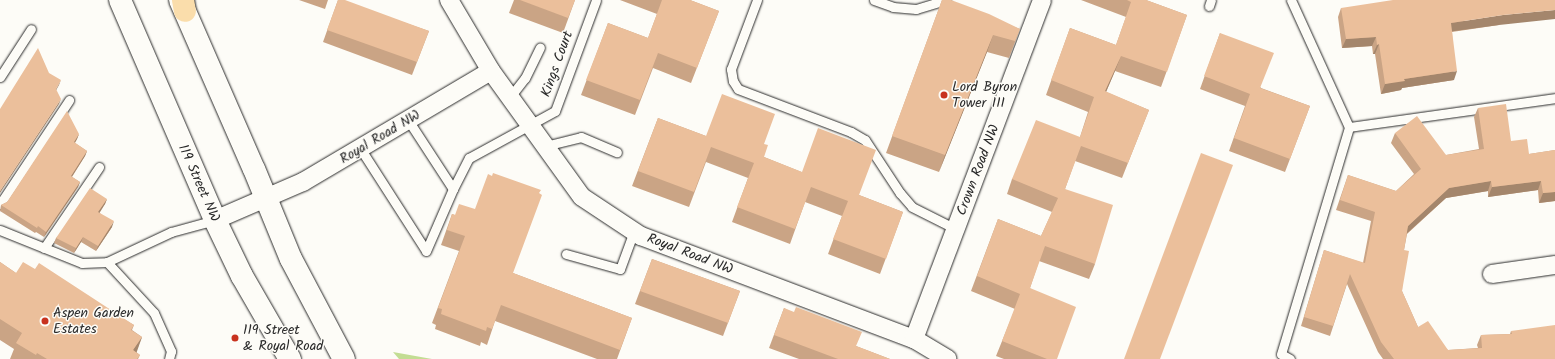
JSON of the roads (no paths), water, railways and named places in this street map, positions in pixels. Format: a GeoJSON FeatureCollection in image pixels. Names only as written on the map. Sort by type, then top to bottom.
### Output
{"type":"FeatureCollection","features":[{"type":"Feature","properties":{"kind":"main road","name":"119 Street NW"},"geometry":{"type":"LineString","coordinates":[[120,0],[215,220],[242,276],[290,359]]}},
{"type":"Feature","properties":{"kind":"main road"},"geometry":{"type":"LineString","coordinates":[[182,4],[254,169],[291,259],[344,359]]}},
{"type":"Feature","properties":{"kind":"street","name":"Royal Road NW"},"geometry":{"type":"LineString","coordinates":[[449,0],[492,71],[582,197],[641,236],[914,340],[946,359]]}},
{"type":"Feature","properties":{"kind":"street","name":"Crown Road NW"},"geometry":{"type":"LineString","coordinates":[[914,340],[956,229],[1038,1]]}},
{"type":"Feature","properties":{"kind":"street","name":"Royal Road NW"},"geometry":{"type":"LineString","coordinates":[[215,220],[303,182],[492,71]]}},
{"type":"Feature","properties":{"kind":"street"},"geometry":{"type":"LineString","coordinates":[[1492,274],[1555,265]]}},
{"type":"Feature","properties":{"kind":"lane","name":"Kings Court"},"geometry":{"type":"LineString","coordinates":[[360,148],[426,251],[453,189],[469,158],[555,110],[596,0]]}},
{"type":"Feature","properties":{"kind":"lane"},"geometry":{"type":"LineString","coordinates":[[757,0],[731,69],[733,81],[738,90],[851,132],[865,140],[900,193],[912,207],[956,229]]}},
{"type":"Feature","properties":{"kind":"lane"},"geometry":{"type":"LineString","coordinates":[[874,0],[893,7],[916,9],[946,0]]}},
{"type":"Feature","properties":{"kind":"lane"},"geometry":{"type":"LineString","coordinates":[[1290,359],[1281,354],[1349,127],[1291,0]]}},
{"type":"Feature","properties":{"kind":"lane"},"geometry":{"type":"LineString","coordinates":[[0,77],[31,29]]}},
{"type":"Feature","properties":{"kind":"lane"},"geometry":{"type":"LineString","coordinates":[[510,97],[525,78],[540,47]]}},
{"type":"Feature","properties":{"kind":"lane"},"geometry":{"type":"LineString","coordinates":[[1349,127],[1555,98]]}},
{"type":"Feature","properties":{"kind":"lane"},"geometry":{"type":"LineString","coordinates":[[0,204],[69,100]]}},
{"type":"Feature","properties":{"kind":"lane"},"geometry":{"type":"LineString","coordinates":[[408,120],[453,189]]}},
{"type":"Feature","properties":{"kind":"lane"},"geometry":{"type":"LineString","coordinates":[[545,146],[581,137],[617,152]]}},
{"type":"Feature","properties":{"kind":"lane"},"geometry":{"type":"LineString","coordinates":[[44,248],[98,167]]}},
{"type":"Feature","properties":{"kind":"lane"},"geometry":{"type":"LineString","coordinates":[[0,230],[82,263],[107,262],[171,232],[215,220]]}},
{"type":"Feature","properties":{"kind":"lane"},"geometry":{"type":"LineString","coordinates":[[566,254],[620,269],[634,231]]}},
{"type":"Feature","properties":{"kind":"lane"},"geometry":{"type":"LineString","coordinates":[[107,262],[154,312],[171,351],[169,359]]}},
{"type":"Feature","properties":{"kind":"place","name":"Lord Byron Tower III"},"geometry":{"type":"Point","coordinates":[944,95]}},
{"type":"Feature","properties":{"kind":"place","name":"Aspen Garden Estates"},"geometry":{"type":"Point","coordinates":[45,321]}},
{"type":"Feature","properties":{"kind":"place","name":"119 Street & Royal Road"},"geometry":{"type":"Point","coordinates":[235,338]}}]}
